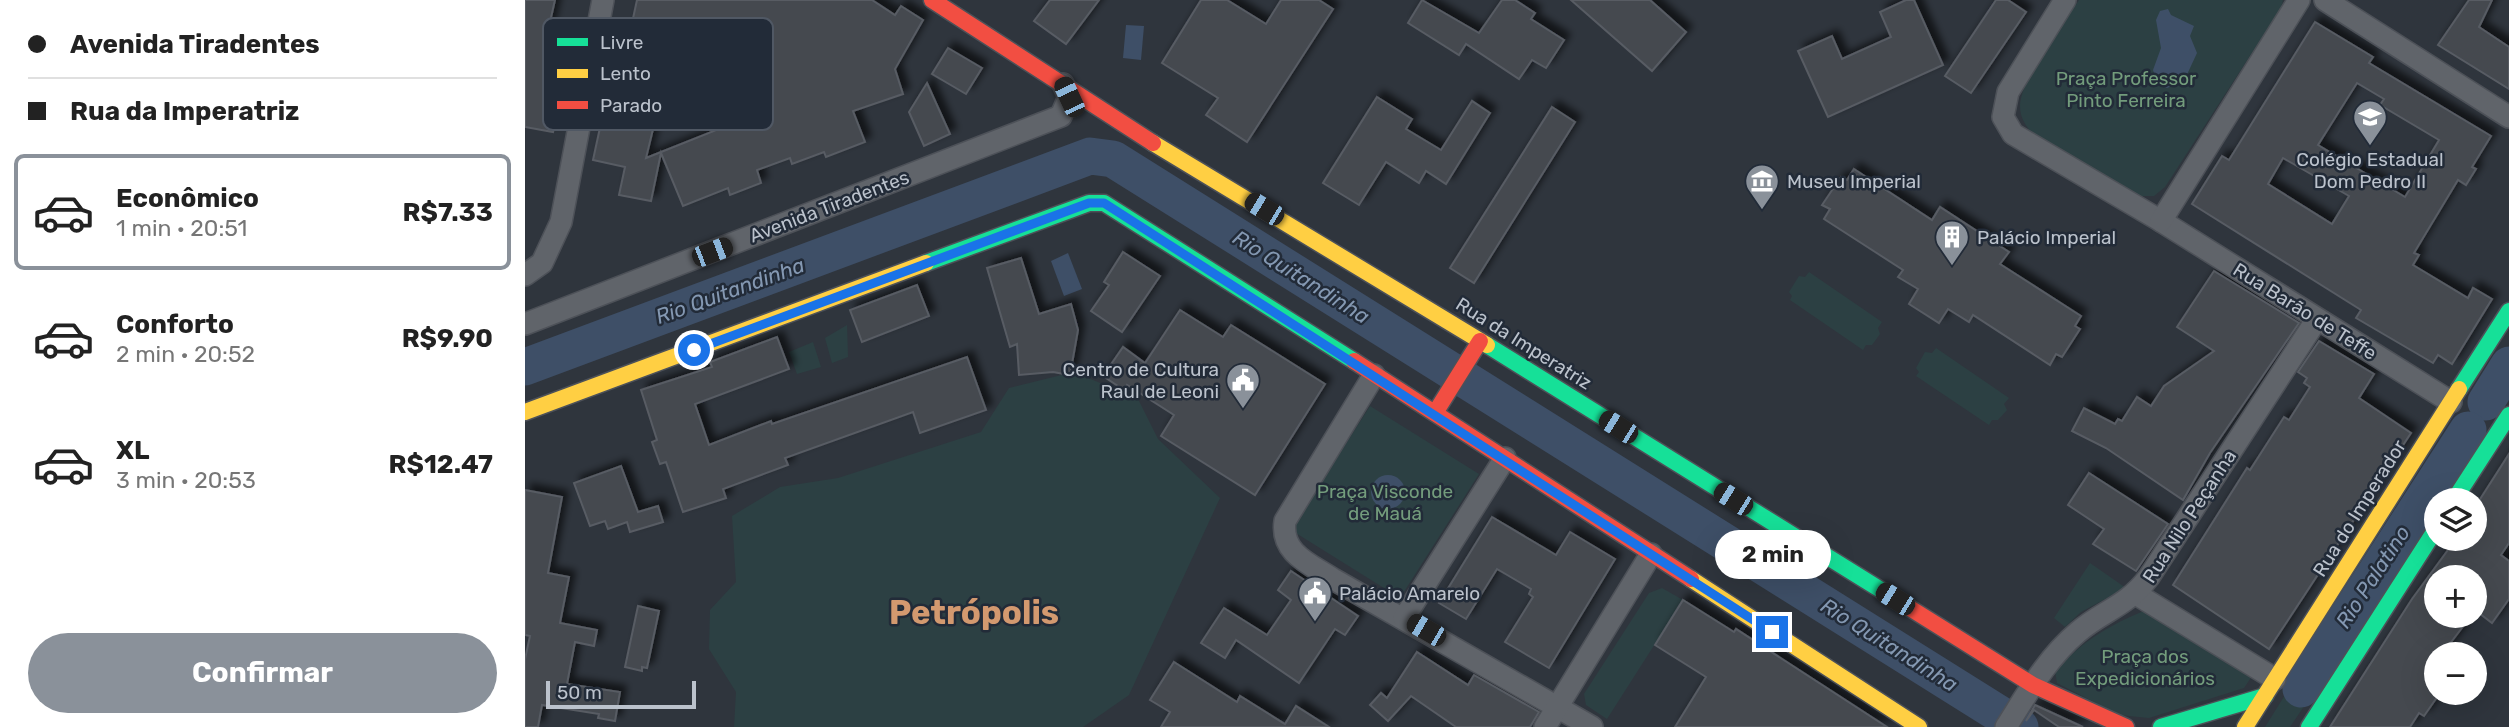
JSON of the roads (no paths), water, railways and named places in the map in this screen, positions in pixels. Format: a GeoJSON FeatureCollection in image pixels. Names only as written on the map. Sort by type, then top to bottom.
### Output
{"type":"FeatureCollection","features":[{"type":"Feature","properties":{"kind":"main road","name":"Rua da Imperatriz"},"geometry":{"type":"LineString","coordinates":[[932,0],[1150,141],[1480,341],[2033,685]]}},
{"type":"Feature","properties":{"kind":"main road"},"geometry":{"type":"LineString","coordinates":[[525,412],[1089,203],[1104,203],[1505,458],[1919,727]]}},
{"type":"Feature","properties":{"kind":"main road","name":"Rua do Imperador"},"geometry":{"type":"LineString","coordinates":[[2245,727],[2509,312]]}},
{"type":"Feature","properties":{"kind":"main road"},"geometry":{"type":"LineString","coordinates":[[1434,413],[1480,341]]}},
{"type":"Feature","properties":{"kind":"main road"},"geometry":{"type":"LineString","coordinates":[[2462,488],[2509,415]]}},
{"type":"Feature","properties":{"kind":"main road"},"geometry":{"type":"LineString","coordinates":[[2309,727],[2424,548]]}},
{"type":"Feature","properties":{"kind":"main road"},"geometry":{"type":"LineString","coordinates":[[2033,685],[2126,727]]}},
{"type":"Feature","properties":{"kind":"main road"},"geometry":{"type":"LineString","coordinates":[[2161,727],[2270,687]]}},
{"type":"Feature","properties":{"kind":"street"},"geometry":{"type":"LineString","coordinates":[[600,18],[603,0]]}},
{"type":"Feature","properties":{"kind":"street"},"geometry":{"type":"LineString","coordinates":[[2065,0],[2008,92],[2003,108],[2006,126],[2013,134],[2161,221],[2299,0]]}},
{"type":"Feature","properties":{"kind":"street"},"geometry":{"type":"LineString","coordinates":[[2325,0],[2509,117]]}},
{"type":"Feature","properties":{"kind":"street","name":"Avenida Tiradentes"},"geometry":{"type":"LineString","coordinates":[[525,324],[1061,116],[1069,97],[1063,84]]}},
{"type":"Feature","properties":{"kind":"street"},"geometry":{"type":"LineString","coordinates":[[525,275],[542,263],[561,222],[578,130]]}},
{"type":"Feature","properties":{"kind":"street","name":"Rua Barão de Teffe"},"geometry":{"type":"LineString","coordinates":[[2161,221],[2451,402]]}},
{"type":"Feature","properties":{"kind":"street","name":"Rua Nilo Peçanha"},"geometry":{"type":"LineString","coordinates":[[2006,727],[2033,685],[2076,634],[2136,594],[2317,319]]}},
{"type":"Feature","properties":{"kind":"street"},"geometry":{"type":"LineString","coordinates":[[1374,375],[1285,521],[1284,538],[1296,555],[1593,727]]}},
{"type":"Feature","properties":{"kind":"street"},"geometry":{"type":"LineString","coordinates":[[1403,618],[1505,458]]}},
{"type":"Feature","properties":{"kind":"street"},"geometry":{"type":"LineString","coordinates":[[1545,727],[1651,554]]}},
{"type":"Feature","properties":{"kind":"street"},"geometry":{"type":"LineString","coordinates":[[2136,594],[2270,687]]}},
{"type":"Feature","properties":{"kind":"water"},"geometry":{"type":"Polygon","coordinates":[[[2168,9],[2171,15],[2194,26],[2190,36],[2197,53],[2184,81],[2167,88],[2158,85],[2153,70],[2161,48],[2156,20],[2160,11],[2168,9]]]}},
{"type":"Feature","properties":{"kind":"water"},"geometry":{"type":"Polygon","coordinates":[[[1126,25],[1144,26],[1141,60],[1123,58],[1126,25]]]}},
{"type":"Feature","properties":{"kind":"water"},"geometry":{"type":"Polygon","coordinates":[[[1068,253],[1082,289],[1064,296],[1051,261],[1068,253]]]}},
{"type":"Feature","properties":{"kind":"water"},"geometry":{"type":"Polygon","coordinates":[[[1388,475],[1400,480],[1405,492],[1400,504],[1388,509],[1376,504],[1371,492],[1376,480],[1388,475]]]}},
{"type":"Feature","properties":{"kind":"waterway","name":"Rio Quitandinha"},"geometry":{"type":"LineString","coordinates":[[525,367],[1090,156],[1113,159],[2020,727]]}},
{"type":"Feature","properties":{"kind":"waterway","name":"Rio Palatino"},"geometry":{"type":"LineString","coordinates":[[2486,402],[2509,365]]}},
{"type":"Feature","properties":{"kind":"waterway","name":"Rio Palatino"},"geometry":{"type":"LineString","coordinates":[[2301,689],[2468,430]]}},
{"type":"Feature","properties":{"kind":"place","name":"Colégio Estadual Dom Pedro II"},"geometry":{"type":"Point","coordinates":[2370,147]}},
{"type":"Feature","properties":{"kind":"place","name":"Museu Imperial"},"geometry":{"type":"Point","coordinates":[1762,211]}},
{"type":"Feature","properties":{"kind":"place","name":"Palácio Imperial"},"geometry":{"type":"Point","coordinates":[1952,267]}},
{"type":"Feature","properties":{"kind":"place","name":"Centro de Cultura Raul de Leoni"},"geometry":{"type":"Point","coordinates":[1243,410]}},
{"type":"Feature","properties":{"kind":"place","name":"Palácio Amarelo"},"geometry":{"type":"Point","coordinates":[1315,623]}},
{"type":"Feature","properties":{"kind":"district","name":"Petrópolis"},"geometry":{"type":"Point","coordinates":[974,612]}},
{"type":"Feature","properties":{"kind":"park label","name":"Praça Professor Pinto Ferreira"},"geometry":{"type":"Point","coordinates":[2126,89]}},
{"type":"Feature","properties":{"kind":"park label","name":"Praça Visconde de Mauá"},"geometry":{"type":"Point","coordinates":[1385,502]}},
{"type":"Feature","properties":{"kind":"park label","name":"Praça dos Expedicionários"},"geometry":{"type":"Point","coordinates":[2145,667]}}]}
